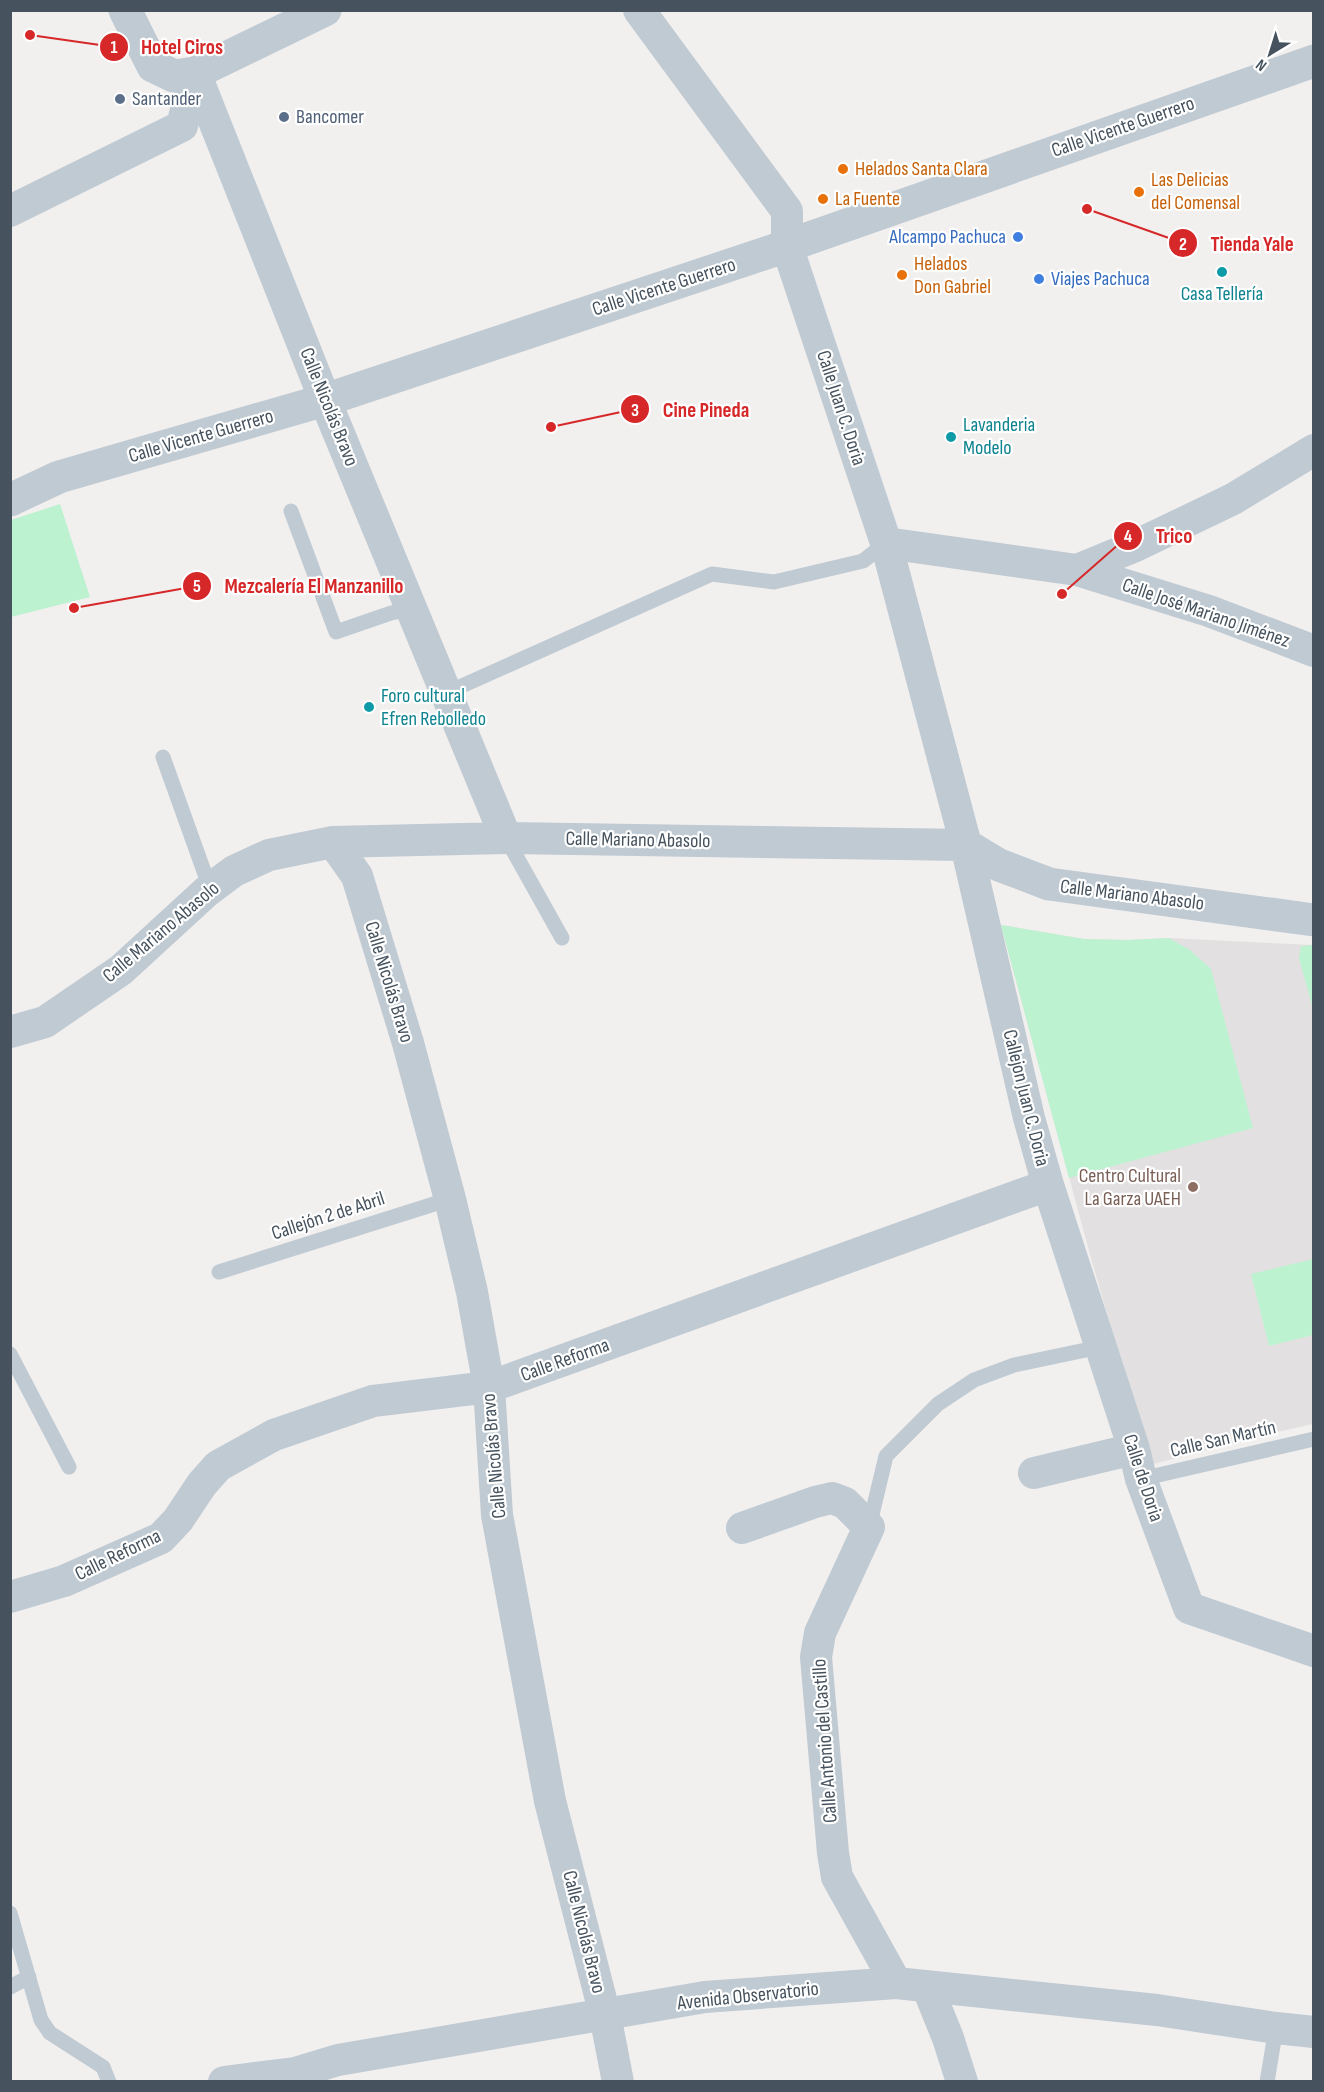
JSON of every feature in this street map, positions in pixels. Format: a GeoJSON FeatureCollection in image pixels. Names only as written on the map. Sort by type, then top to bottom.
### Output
{"type":"FeatureCollection","features":[{"type":"Feature","properties":{"kind":"street"},"geometry":{"type":"LineString","coordinates":[[125,10],[153,66],[174,76],[192,74],[325,10]]}},
{"type":"Feature","properties":{"kind":"street","name":"Calle Juan C. Doria"},"geometry":{"type":"LineString","coordinates":[[639,10],[787,212],[787,246],[886,543],[966,845]]}},
{"type":"Feature","properties":{"kind":"street","name":"Calle Vicente Guerrero"},"geometry":{"type":"LineString","coordinates":[[10,500],[58,477],[326,400],[787,246],[1314,61]]}},
{"type":"Feature","properties":{"kind":"street"},"geometry":{"type":"LineString","coordinates":[[10,211],[182,126],[192,74]]}},
{"type":"Feature","properties":{"kind":"street","name":"Calle Nicolás Bravo"},"geometry":{"type":"LineString","coordinates":[[192,74],[506,838]]}},
{"type":"Feature","properties":{"kind":"street"},"geometry":{"type":"LineString","coordinates":[[1077,570],[1133,547],[1233,499],[1314,450]]}},
{"type":"Feature","properties":{"kind":"street","name":"Calle José Mariano Jiménez"},"geometry":{"type":"LineString","coordinates":[[886,543],[1077,570],[1209,611],[1314,651]]}},
{"type":"Feature","properties":{"kind":"street","name":"Calle Mariano Abasolo"},"geometry":{"type":"LineString","coordinates":[[10,1032],[45,1022],[121,970],[206,892],[234,871],[269,855],[333,842],[506,838],[966,845],[999,865],[1049,884],[1314,920]]}},
{"type":"Feature","properties":{"kind":"street","name":"Calle Nicolás Bravo"},"geometry":{"type":"LineString","coordinates":[[333,842],[357,876],[408,1043],[450,1199],[472,1292],[489,1387],[497,1515],[550,1801],[605,2015],[618,2082]]}},
{"type":"Feature","properties":{"kind":"street","name":"Callejon Juan C. Doria"},"geometry":{"type":"LineString","coordinates":[[966,845],[1029,1118],[1100,1347]]}},
{"type":"Feature","properties":{"kind":"street","name":"Calle Reforma"},"geometry":{"type":"LineString","coordinates":[[10,1597],[64,1581],[161,1538],[218,1466],[274,1435],[373,1401],[489,1387],[1048,1185]]}},
{"type":"Feature","properties":{"kind":"street","name":"Calle de Doria"},"geometry":{"type":"LineString","coordinates":[[1100,1347],[1137,1464],[1190,1608],[1314,1651]]}},
{"type":"Feature","properties":{"kind":"street"},"geometry":{"type":"LineString","coordinates":[[1034,1473],[1137,1464]]}},
{"type":"Feature","properties":{"kind":"street"},"geometry":{"type":"LineString","coordinates":[[742,1528],[832,1498],[845,1503],[869,1527]]}},
{"type":"Feature","properties":{"kind":"street","name":"Calle Antonio del Castillo"},"geometry":{"type":"LineString","coordinates":[[869,1527],[820,1633],[816,1657],[837,1877],[896,1983]]}},
{"type":"Feature","properties":{"kind":"street","name":"Avenida Observatorio"},"geometry":{"type":"LineString","coordinates":[[224,2082],[295,2073],[341,2071],[605,2015],[705,1997],[896,1983],[1157,2010],[1314,2032]]}},
{"type":"Feature","properties":{"kind":"street"},"geometry":{"type":"LineString","coordinates":[[927,1986],[948,2038],[962,2082]]}},
{"type":"Feature","properties":{"kind":"lane"},"geometry":{"type":"LineString","coordinates":[[10,204],[176,123],[192,74],[191,63],[301,10]]}},
{"type":"Feature","properties":{"kind":"lane"},"geometry":{"type":"LineString","coordinates":[[291,511],[336,632],[391,613],[411,609]]}},
{"type":"Feature","properties":{"kind":"lane"},"geometry":{"type":"LineString","coordinates":[[446,693],[712,574],[774,582],[862,561],[886,543]]}},
{"type":"Feature","properties":{"kind":"lane"},"geometry":{"type":"LineString","coordinates":[[163,757],[206,877],[206,892]]}},
{"type":"Feature","properties":{"kind":"lane"},"geometry":{"type":"LineString","coordinates":[[506,838],[562,938]]}},
{"type":"Feature","properties":{"kind":"lane","name":"Callejón 2 de Abril"},"geometry":{"type":"LineString","coordinates":[[219,1272],[450,1199]]}},
{"type":"Feature","properties":{"kind":"lane","name":"Calle Antonio del Castillo"},"geometry":{"type":"LineString","coordinates":[[869,1527],[886,1456],[938,1404],[974,1380],[1014,1365],[1100,1347]]}},
{"type":"Feature","properties":{"kind":"lane"},"geometry":{"type":"LineString","coordinates":[[10,1354],[69,1467]]}},
{"type":"Feature","properties":{"kind":"lane","name":"Calle San Martín"},"geometry":{"type":"LineString","coordinates":[[1137,1464],[1314,1439]]}},
{"type":"Feature","properties":{"kind":"lane"},"geometry":{"type":"LineString","coordinates":[[10,1913],[41,2020],[50,2033],[104,2067],[109,2082]]}},
{"type":"Feature","properties":{"kind":"lane"},"geometry":{"type":"LineString","coordinates":[[10,1987],[29,1977]]}},
{"type":"Feature","properties":{"kind":"lane"},"geometry":{"type":"LineString","coordinates":[[1267,2082],[1276,2028]]}},
{"type":"Feature","properties":{"kind":"shaded area","name":"Centro Cultural La Garza UAEH"},"geometry":{"type":"Polygon","coordinates":[[[1001,925],[1084,939],[1169,938],[1313,945],[1313,1424],[1150,1465],[1089,1251],[1001,925]]]}},
{"type":"Feature","properties":{"kind":"green space"},"geometry":{"type":"Polygon","coordinates":[[[60,504],[90,597],[11,617],[11,520],[60,504]]]}},
{"type":"Feature","properties":{"kind":"green space"},"geometry":{"type":"Polygon","coordinates":[[[1001,925],[1084,939],[1169,938],[1190,950],[1211,969],[1253,1128],[1069,1178],[1001,925]]]}},
{"type":"Feature","properties":{"kind":"green space"},"geometry":{"type":"Polygon","coordinates":[[[1314,945],[1313,1009],[1299,958],[1301,946],[1314,945]]]}},
{"type":"Feature","properties":{"kind":"green space"},"geometry":{"type":"Polygon","coordinates":[[[1313,1259],[1313,1335],[1269,1346],[1251,1274],[1313,1259]]]}},
{"type":"Feature","properties":{"kind":"place","name":"Hotel Ciros"},"geometry":{"type":"Point","coordinates":[30,35]}},
{"type":"Feature","properties":{"kind":"place","name":"Santander"},"geometry":{"type":"Point","coordinates":[120,99]}},
{"type":"Feature","properties":{"kind":"place","name":"Bancomer"},"geometry":{"type":"Point","coordinates":[284,117]}},
{"type":"Feature","properties":{"kind":"place","name":"Helados Santa Clara"},"geometry":{"type":"Point","coordinates":[843,169]}},
{"type":"Feature","properties":{"kind":"place","name":"Las Delicias del Comensal"},"geometry":{"type":"Point","coordinates":[1139,192]}},
{"type":"Feature","properties":{"kind":"place","name":"La Fuente"},"geometry":{"type":"Point","coordinates":[823,199]}},
{"type":"Feature","properties":{"kind":"place","name":"Tienda Yale"},"geometry":{"type":"Point","coordinates":[1087,209]}},
{"type":"Feature","properties":{"kind":"place","name":"Alcampo Pachuca"},"geometry":{"type":"Point","coordinates":[1018,237]}},
{"type":"Feature","properties":{"kind":"place","name":"Casa Tellería"},"geometry":{"type":"Point","coordinates":[1222,272]}},
{"type":"Feature","properties":{"kind":"place","name":"Helados Don Gabriel"},"geometry":{"type":"Point","coordinates":[902,275]}},
{"type":"Feature","properties":{"kind":"place","name":"Viajes Pachuca"},"geometry":{"type":"Point","coordinates":[1039,279]}},
{"type":"Feature","properties":{"kind":"place","name":"Cine Pineda"},"geometry":{"type":"Point","coordinates":[551,427]}},
{"type":"Feature","properties":{"kind":"place","name":"Lavanderia Modelo"},"geometry":{"type":"Point","coordinates":[951,437]}},
{"type":"Feature","properties":{"kind":"place","name":"Trico"},"geometry":{"type":"Point","coordinates":[1062,594]}},
{"type":"Feature","properties":{"kind":"place","name":"Mezcalería El Manzanillo"},"geometry":{"type":"Point","coordinates":[74,608]}},
{"type":"Feature","properties":{"kind":"place","name":"Foro cultural Efren Rebolledo"},"geometry":{"type":"Point","coordinates":[369,707]}},
{"type":"Feature","properties":{"kind":"place","name":"Centro Cultural La Garza UAEH"},"geometry":{"type":"Point","coordinates":[1193,1187]}}]}
